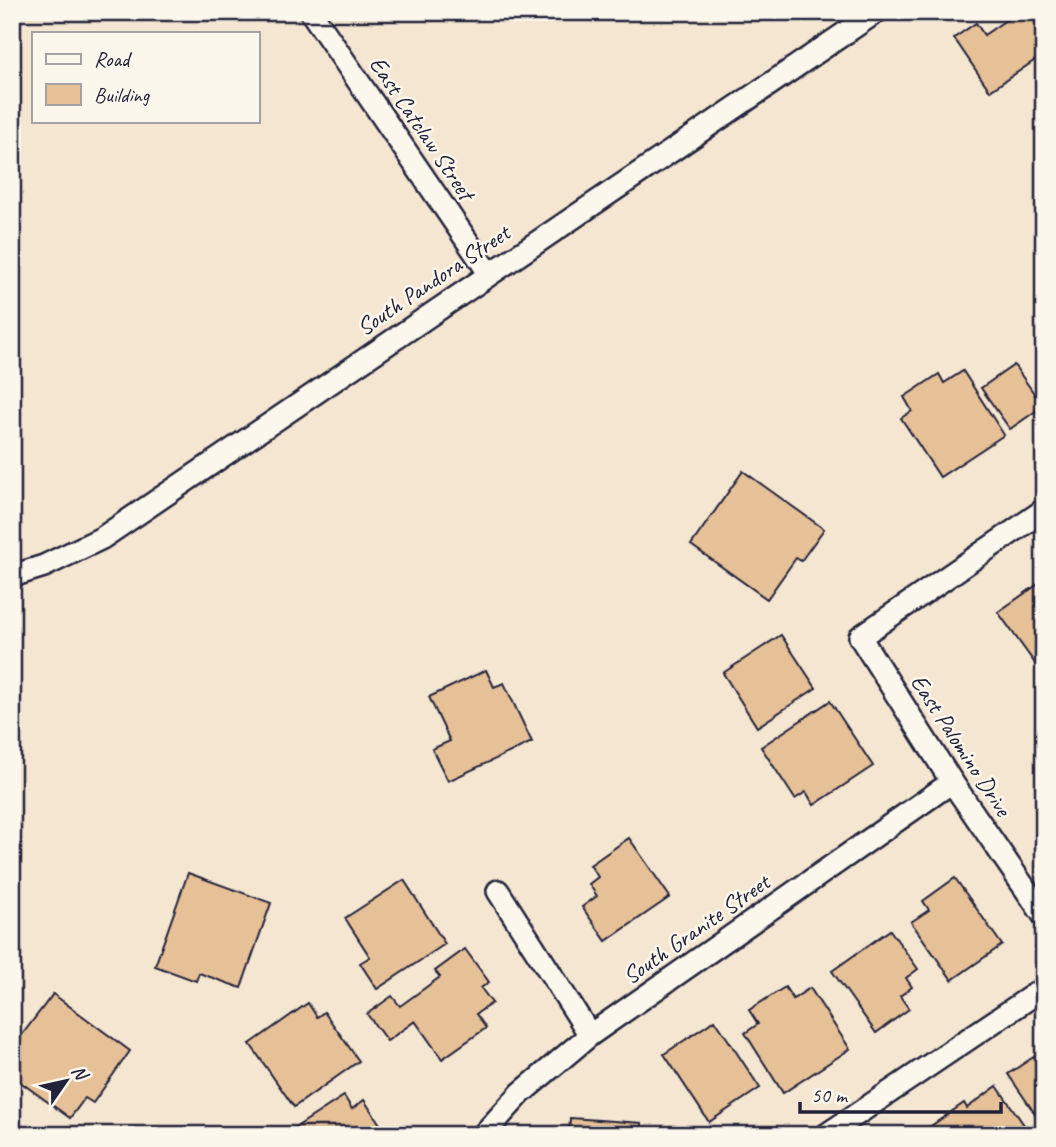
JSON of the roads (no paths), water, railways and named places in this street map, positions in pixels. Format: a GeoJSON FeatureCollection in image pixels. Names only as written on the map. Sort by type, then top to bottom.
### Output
{"type":"FeatureCollection","features":[{"type":"Feature","properties":{"kind":"street","name":"East Catclaw Street"},"geometry":{"type":"LineString","coordinates":[[311,12],[489,273]]}},
{"type":"Feature","properties":{"kind":"street","name":"South Pandora Street"},"geometry":{"type":"LineString","coordinates":[[12,576],[44,566],[102,538],[876,12]]}},
{"type":"Feature","properties":{"kind":"street","name":"East Palomino Drive"},"geometry":{"type":"LineString","coordinates":[[1044,510],[860,637],[952,782],[1044,916]]}},
{"type":"Feature","properties":{"kind":"street","name":"South Granite Street"},"geometry":{"type":"LineString","coordinates":[[483,1135],[521,1093],[590,1035],[952,782]]}},
{"type":"Feature","properties":{"kind":"street"},"geometry":{"type":"LineString","coordinates":[[498,891],[590,1035]]}},
{"type":"Feature","properties":{"kind":"street"},"geometry":{"type":"LineString","coordinates":[[826,1135],[1044,988]]}}]}
